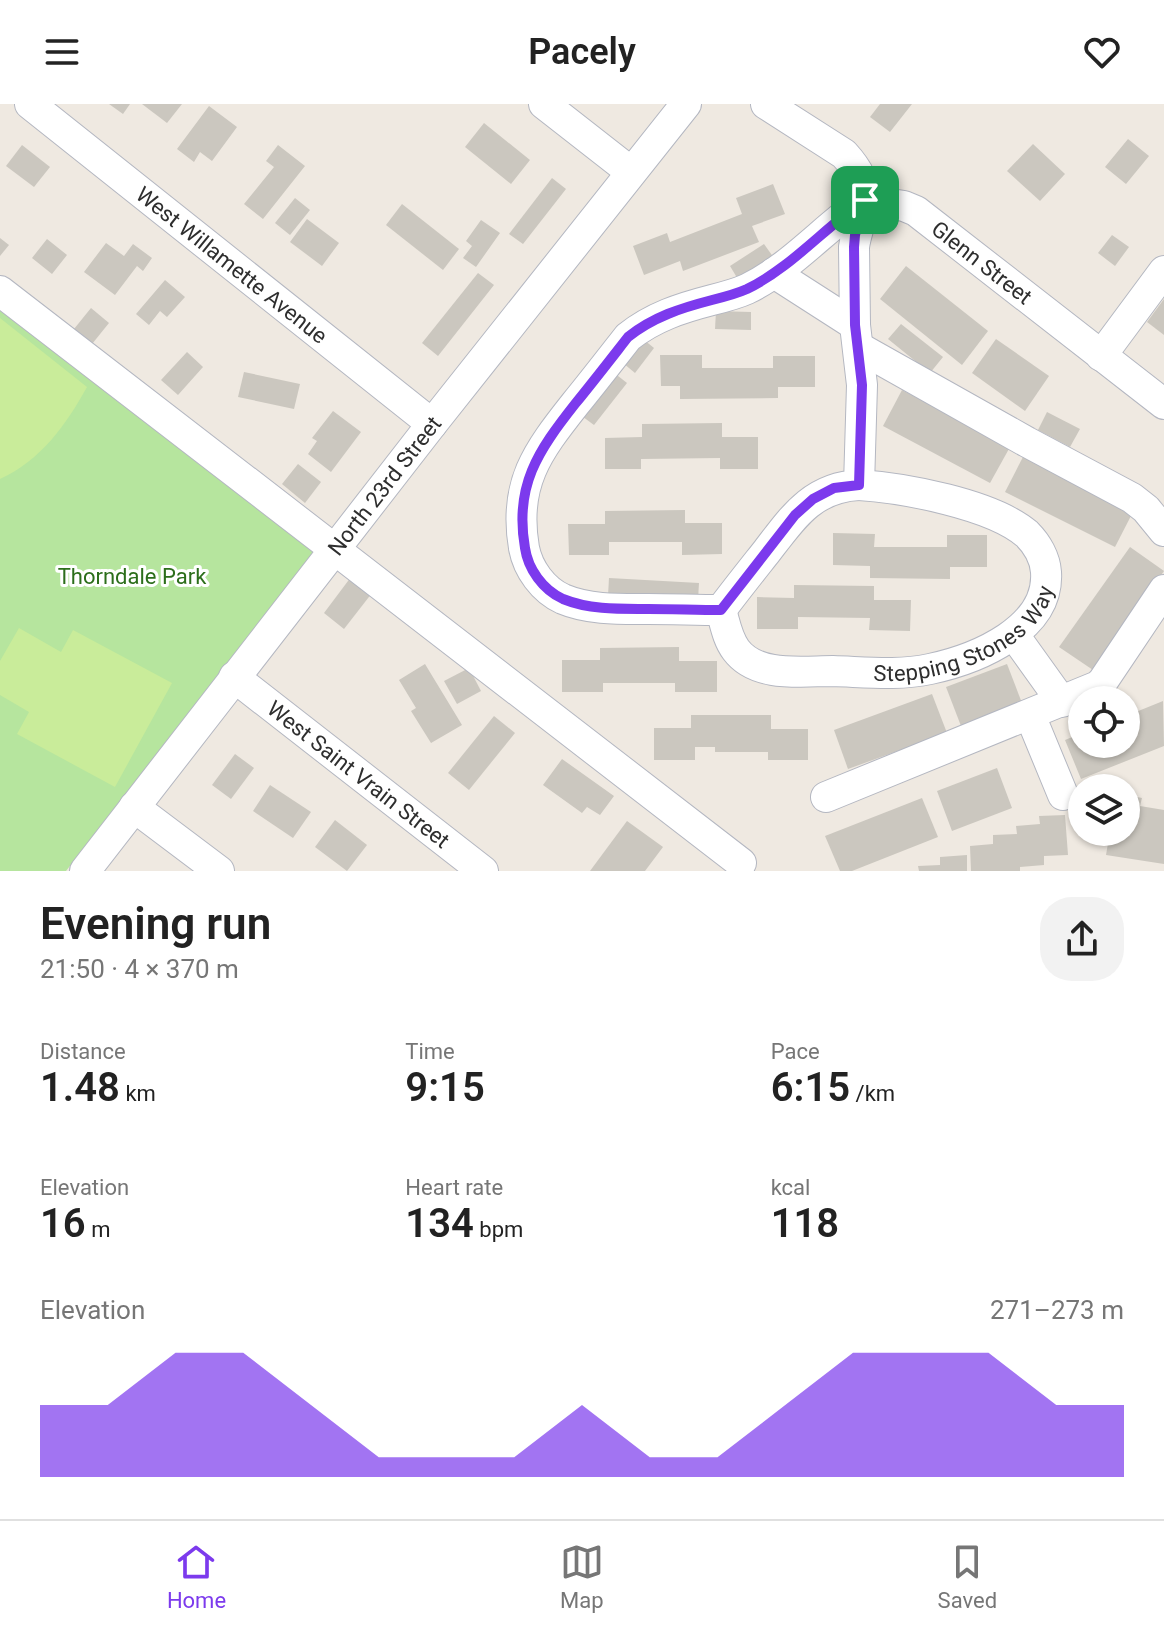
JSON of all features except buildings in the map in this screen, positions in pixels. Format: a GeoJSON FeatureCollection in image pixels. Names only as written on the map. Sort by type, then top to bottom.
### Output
{"type":"FeatureCollection","features":[{"type":"Feature","properties":{"kind":"street","name":"West Willamette Avenue"},"geometry":{"type":"LineString","coordinates":[[30,104],[432,424]]}},
{"type":"Feature","properties":{"kind":"street"},"geometry":{"type":"LineString","coordinates":[[544,104],[631,172]]}},
{"type":"Feature","properties":{"kind":"street","name":"North 23rd Street"},"geometry":{"type":"LineString","coordinates":[[85,871],[432,424],[686,104]]}},
{"type":"Feature","properties":{"kind":"street"},"geometry":{"type":"LineString","coordinates":[[766,104],[844,154],[859,175],[865,200],[854,247],[856,336],[862,396],[859,485]]}},
{"type":"Feature","properties":{"kind":"street"},"geometry":{"type":"LineString","coordinates":[[721,610],[597,607],[551,593],[533,571],[521,529],[522,498],[533,465],[542,448],[628,337],[638,329],[668,313],[736,293],[774,273],[865,200]]}},
{"type":"Feature","properties":{"kind":"street","name":"Glenn Street"},"geometry":{"type":"LineString","coordinates":[[865,200],[891,203],[916,211],[1164,404]]}},
{"type":"Feature","properties":{"kind":"street"},"geometry":{"type":"LineString","coordinates":[[1101,356],[1164,271]]}},
{"type":"Feature","properties":{"kind":"street"},"geometry":{"type":"LineString","coordinates":[[774,273],[856,336],[1027,442],[1132,498],[1164,531]]}},
{"type":"Feature","properties":{"kind":"street"},"geometry":{"type":"LineString","coordinates":[[0,291],[741,863]]}},
{"type":"Feature","properties":{"kind":"street","name":"Stepping Stones Way"},"geometry":{"type":"LineString","coordinates":[[878,486],[965,505],[994,516],[1027,535],[1037,546],[1045,567],[1042,602],[1014,635],[954,662],[919,671],[780,671],[755,665],[735,649],[721,610],[795,515],[813,499],[834,488],[878,486]]}},
{"type":"Feature","properties":{"kind":"street"},"geometry":{"type":"LineString","coordinates":[[826,797],[1098,686],[1164,590]]}},
{"type":"Feature","properties":{"kind":"street"},"geometry":{"type":"LineString","coordinates":[[1014,635],[1062,702]]}},
{"type":"Feature","properties":{"kind":"street","name":"West Saint Vrain Street"},"geometry":{"type":"LineString","coordinates":[[234,677],[483,871]]}},
{"type":"Feature","properties":{"kind":"street"},"geometry":{"type":"LineString","coordinates":[[1030,715],[1063,795]]}},
{"type":"Feature","properties":{"kind":"street"},"geometry":{"type":"LineString","coordinates":[[134,807],[219,871]]}},
{"type":"Feature","properties":{"kind":"green space","name":"Thorndale Park"},"geometry":{"type":"Polygon","coordinates":[[[0,305],[315,553],[66,871],[0,871],[0,305]]]}},
{"type":"Feature","properties":{"kind":"green space"},"geometry":{"type":"Polygon","coordinates":[[[0,318],[87,387],[70,415],[40,452],[0,479],[0,318]]]}},
{"type":"Feature","properties":{"kind":"green space"},"geometry":{"type":"Polygon","coordinates":[[[19,628],[61,652],[73,630],[172,683],[115,787],[17,734],[29,712],[0,695],[0,661],[19,628]]]}},
{"type":"Feature","properties":{"kind":"route"},"geometry":{"type":"LineString","coordinates":[[865,200],[854,247],[855,325],[862,385],[859,485],[834,488],[813,499],[795,515],[721,610],[597,607],[578,604],[551,593],[533,571],[526,554],[521,514],[527,480],[554,430],[628,337],[668,313],[748,289],[790,262],[865,200]]}}]}
